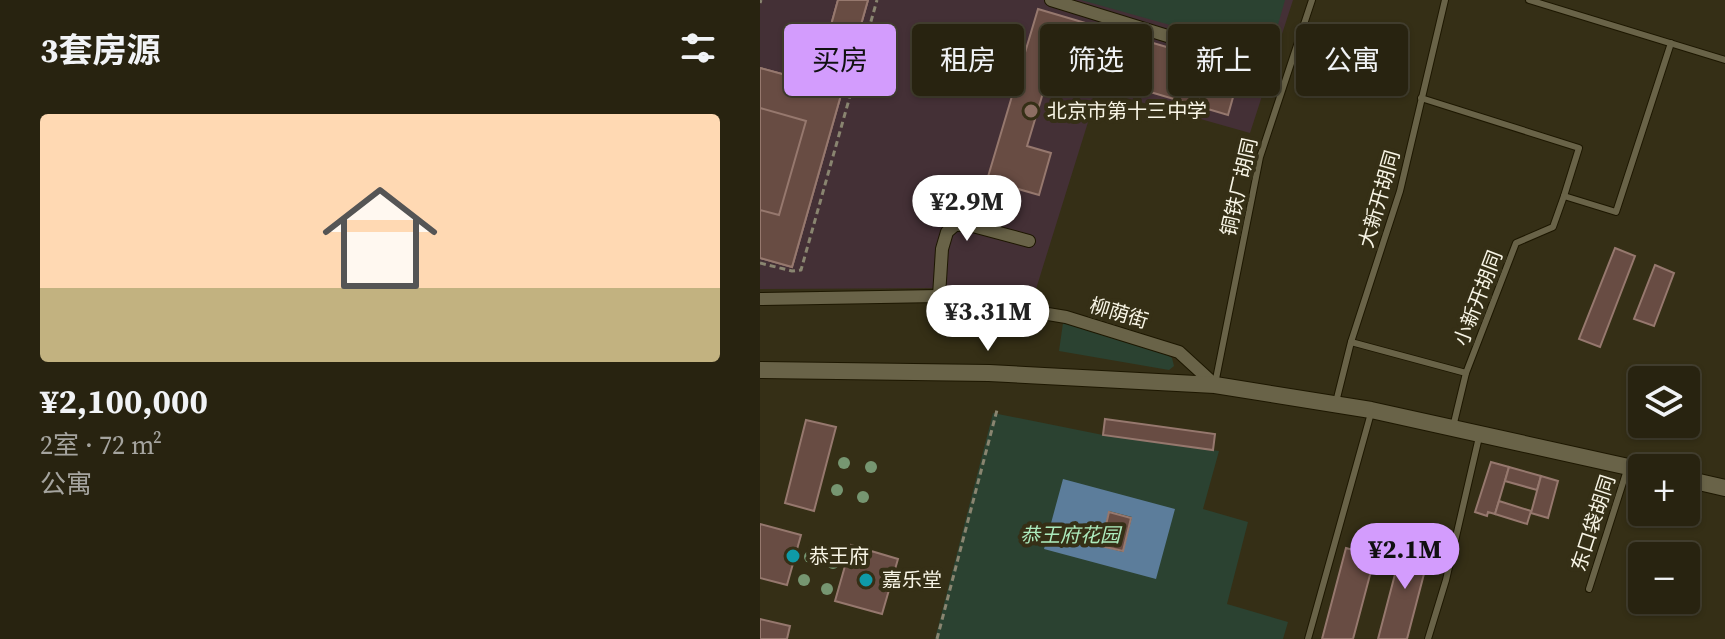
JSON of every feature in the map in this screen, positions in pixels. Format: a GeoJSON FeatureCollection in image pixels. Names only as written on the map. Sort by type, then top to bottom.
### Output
{"type":"FeatureCollection","features":[{"type":"Feature","properties":{"kind":"street"},"geometry":{"type":"LineString","coordinates":[[1051,0],[1168,36]]}},
{"type":"Feature","properties":{"kind":"street"},"geometry":{"type":"LineString","coordinates":[[939,296],[942,249],[947,232],[955,225],[969,225],[1029,241]]}},
{"type":"Feature","properties":{"kind":"street","name":"柳荫街"},"geometry":{"type":"LineString","coordinates":[[760,299],[939,296],[1066,317],[1179,352],[1215,385]]}},
{"type":"Feature","properties":{"kind":"street"},"geometry":{"type":"LineString","coordinates":[[760,370],[989,373],[1215,385],[1371,410],[1628,466]]}},
{"type":"Feature","properties":{"kind":"street"},"geometry":{"type":"LineString","coordinates":[[1700,482],[1725,488]]}},
{"type":"Feature","properties":{"kind":"lane","name":"铜铁厂胡同"},"geometry":{"type":"LineString","coordinates":[[1215,385],[1260,157],[1312,0]]}},
{"type":"Feature","properties":{"kind":"lane","name":"大新开胡同"},"geometry":{"type":"LineString","coordinates":[[1336,404],[1351,342],[1400,191],[1445,0]]}},
{"type":"Feature","properties":{"kind":"lane"},"geometry":{"type":"LineString","coordinates":[[1529,0],[1725,60]]}},
{"type":"Feature","properties":{"kind":"lane"},"geometry":{"type":"LineString","coordinates":[[1564,196],[1616,212],[1671,43]]}},
{"type":"Feature","properties":{"kind":"lane","name":"小新开胡同"},"geometry":{"type":"LineString","coordinates":[[1421,98],[1579,148],[1553,227],[1516,243],[1466,373],[1453,428]]}},
{"type":"Feature","properties":{"kind":"lane"},"geometry":{"type":"LineString","coordinates":[[1351,342],[1466,373]]}},
{"type":"Feature","properties":{"kind":"lane"},"geometry":{"type":"LineString","coordinates":[[1308,639],[1371,410]]}},
{"type":"Feature","properties":{"kind":"lane"},"geometry":{"type":"LineString","coordinates":[[1428,639],[1446,580],[1479,434]]}},
{"type":"Feature","properties":{"kind":"lane","name":"东口袋胡同"},"geometry":{"type":"LineString","coordinates":[[1589,589],[1628,486]]}},
{"type":"Feature","properties":{"kind":"path"},"geometry":{"type":"LineString","coordinates":[[760,263],[792,271],[801,270],[877,0]]}},
{"type":"Feature","properties":{"kind":"path"},"geometry":{"type":"LineString","coordinates":[[937,639],[997,410]]}},
{"type":"Feature","properties":{"kind":"shaded area"},"geometry":{"type":"Polygon","coordinates":[[[760,0],[1293,0],[1280,40],[1280,24],[1168,24],[1168,96],[1262,96],[1250,133],[1119,96],[1152,96],[1152,24],[1040,24],[1040,96],[1096,96],[1031,305],[952,288],[760,289],[760,0]]]}},
{"type":"Feature","properties":{"kind":"green space"},"geometry":{"type":"Polygon","coordinates":[[[1081,0],[1285,0],[1278,24],[1168,24],[1081,0]]]}},
{"type":"Feature","properties":{"kind":"green space"},"geometry":{"type":"Polygon","coordinates":[[[1063,323],[1157,349],[1172,358],[1174,366],[1169,370],[1059,351],[1063,323]]]}},
{"type":"Feature","properties":{"kind":"green space","name":"恭王府花园"},"geometry":{"type":"Polygon","coordinates":[[[993,413],[1103,435],[1219,451],[1203,509],[1248,522],[1227,604],[1288,622],[1283,639],[935,639],[993,413]]]}},
{"type":"Feature","properties":{"kind":"water"},"geometry":{"type":"Polygon","coordinates":[[[1063,479],[1175,509],[1156,579],[1044,549],[1063,479]],[[1109,511],[1100,546],[1123,552],[1132,517],[1109,511]]]}},
{"type":"Feature","properties":{"kind":"building"},"geometry":{"type":"Polygon","coordinates":[[[838,0],[868,0],[861,24],[831,24],[838,0]]]}},
{"type":"Feature","properties":{"kind":"building"},"geometry":{"type":"Polygon","coordinates":[[[838,0],[868,0],[861,24],[831,24],[838,0]]]}},
{"type":"Feature","properties":{"kind":"building"},"geometry":{"type":"Polygon","coordinates":[[[1038,9],[1089,24],[1040,24],[1042,96],[1027,146],[1051,153],[1039,195],[987,180],[1012,96],[1024,96],[1024,56],[1038,9]]]}},
{"type":"Feature","properties":{"kind":"building"},"geometry":{"type":"Polygon","coordinates":[[[1152,43],[1168,47],[1168,96],[1233,96],[1228,115],[1152,93],[1152,43]]]}},
{"type":"Feature","properties":{"kind":"building"},"geometry":{"type":"Polygon","coordinates":[[[760,68],[784,75],[784,96],[841,96],[792,267],[760,258],[760,68]]]}},
{"type":"Feature","properties":{"kind":"building"},"geometry":{"type":"Polygon","coordinates":[[[760,68],[784,75],[784,96],[841,96],[792,267],[760,258],[760,210],[779,215],[806,121],[760,108],[760,68]]]}},
{"type":"Feature","properties":{"kind":"building"},"geometry":{"type":"Polygon","coordinates":[[[1615,248],[1635,256],[1600,347],[1579,339],[1615,248]]]}},
{"type":"Feature","properties":{"kind":"building"},"geometry":{"type":"Polygon","coordinates":[[[1655,265],[1674,273],[1654,326],[1634,319],[1655,265]]]}},
{"type":"Feature","properties":{"kind":"building"},"geometry":{"type":"Polygon","coordinates":[[[1105,419],[1215,434],[1213,450],[1103,435],[1105,419]]]}},
{"type":"Feature","properties":{"kind":"building"},"geometry":{"type":"Polygon","coordinates":[[[806,420],[836,427],[814,511],[785,503],[806,420]]]}},
{"type":"Feature","properties":{"kind":"building"},"geometry":{"type":"Polygon","coordinates":[[[1491,462],[1509,467],[1495,514],[1488,512],[1487,516],[1475,512],[1491,462]]]}},
{"type":"Feature","properties":{"kind":"building"},"geometry":{"type":"Polygon","coordinates":[[[1509,467],[1541,476],[1537,490],[1505,481],[1509,467]]]}},
{"type":"Feature","properties":{"kind":"building"},"geometry":{"type":"Polygon","coordinates":[[[1541,476],[1558,481],[1548,518],[1531,513],[1541,476]]]}},
{"type":"Feature","properties":{"kind":"building"},"geometry":{"type":"Polygon","coordinates":[[[1499,501],[1531,511],[1527,524],[1495,514],[1499,501]]]}},
{"type":"Feature","properties":{"kind":"building"},"geometry":{"type":"Polygon","coordinates":[[[1109,512],[1131,518],[1123,551],[1101,546],[1109,512]]]}},
{"type":"Feature","properties":{"kind":"building"},"geometry":{"type":"Polygon","coordinates":[[[760,524],[801,535],[787,585],[760,578],[760,524]]]}},
{"type":"Feature","properties":{"kind":"building"},"geometry":{"type":"Polygon","coordinates":[[[1404,540],[1431,547],[1407,639],[1378,639],[1404,540]]]}},
{"type":"Feature","properties":{"kind":"building","name":"嘉乐堂"},"geometry":{"type":"Polygon","coordinates":[[[851,545],[898,559],[882,614],[835,601],[851,545]]]}},
{"type":"Feature","properties":{"kind":"building"},"geometry":{"type":"Polygon","coordinates":[[[1346,548],[1375,556],[1353,639],[1322,639],[1346,548]]]}},
{"type":"Feature","properties":{"kind":"building"},"geometry":{"type":"Polygon","coordinates":[[[760,619],[790,626],[787,639],[760,639],[760,619]]]}},
{"type":"Feature","properties":{"kind":"place","name":"北京市第十三中学"},"geometry":{"type":"Point","coordinates":[1031,111]}},
{"type":"Feature","properties":{"kind":"place","name":"恭王府"},"geometry":{"type":"Point","coordinates":[793,556]}},
{"type":"Feature","properties":{"kind":"place","name":"嘉乐堂"},"geometry":{"type":"Point","coordinates":[866,580]}}]}
